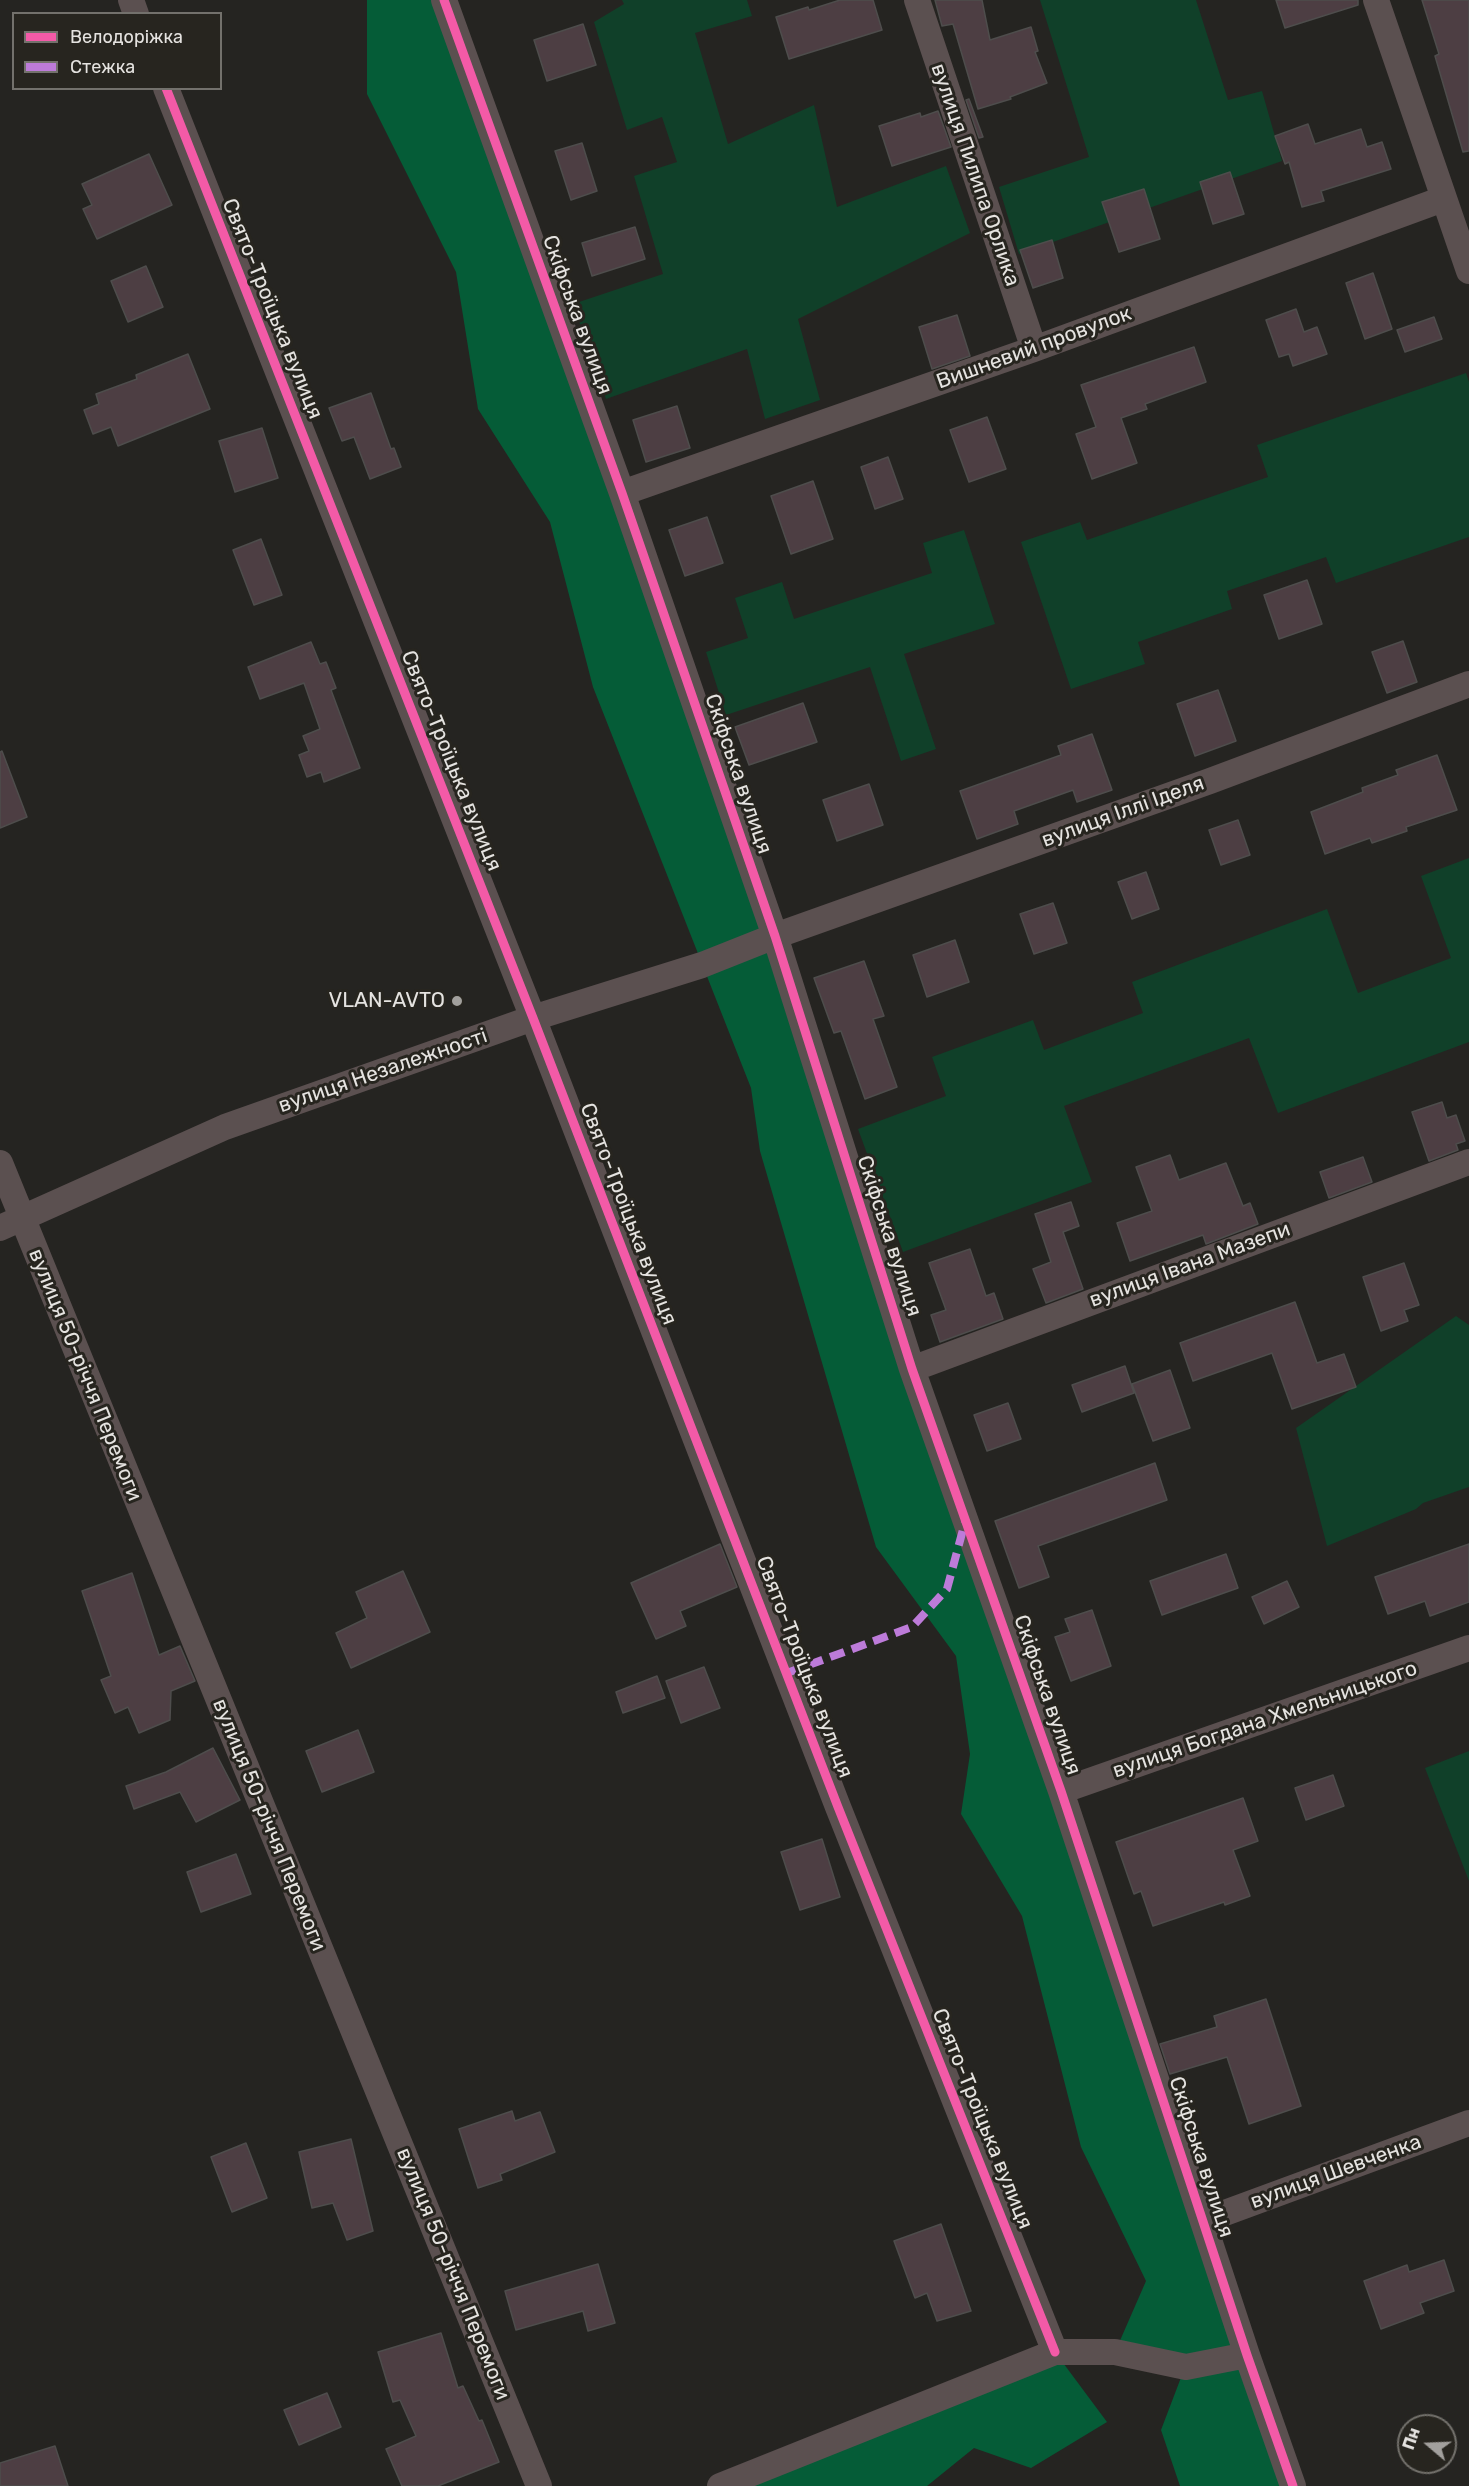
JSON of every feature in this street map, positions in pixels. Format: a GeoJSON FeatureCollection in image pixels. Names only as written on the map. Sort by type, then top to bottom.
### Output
{"type":"FeatureCollection","features":[{"type":"Feature","properties":{"kind":"street","name":"Скіфська вулиця"},"geometry":{"type":"LineString","coordinates":[[444,0],[622,493],[775,936],[912,1369],[1062,1791],[1247,2355],[1293,2486]]}},
{"type":"Feature","properties":{"kind":"street","name":"вулиця Пилипа Орлика"},"geometry":{"type":"LineString","coordinates":[[917,0],[1034,349]]}},
{"type":"Feature","properties":{"kind":"street"},"geometry":{"type":"LineString","coordinates":[[1376,0],[1469,271]]}},
{"type":"Feature","properties":{"kind":"street","name":"Свято-Троїцька вулиця"},"geometry":{"type":"LineString","coordinates":[[167,90],[533,1018],[834,1796],[1055,2352]]}},
{"type":"Feature","properties":{"kind":"street","name":"Вишневий провулок"},"geometry":{"type":"LineString","coordinates":[[622,493],[1034,349],[1443,199]]}},
{"type":"Feature","properties":{"kind":"street","name":"вулиця Іллі Іделя"},"geometry":{"type":"LineString","coordinates":[[775,936],[1210,781],[1469,684]]}},
{"type":"Feature","properties":{"kind":"street","name":"вулиця Незалежності"},"geometry":{"type":"LineString","coordinates":[[11,1224],[225,1127],[533,1018],[702,965],[775,936]]}},
{"type":"Feature","properties":{"kind":"street","name":"вулиця 50-річчя Перемоги"},"geometry":{"type":"LineString","coordinates":[[0,1162],[11,1224],[539,2486]]}},
{"type":"Feature","properties":{"kind":"street","name":"вулиця Івана Мазепи"},"geometry":{"type":"LineString","coordinates":[[912,1369],[1469,1162]]}},
{"type":"Feature","properties":{"kind":"street","name":"вулиця Богдана Хмельницького"},"geometry":{"type":"LineString","coordinates":[[1062,1791],[1469,1648]]}},
{"type":"Feature","properties":{"kind":"street","name":"вулиця Шевченка"},"geometry":{"type":"LineString","coordinates":[[1203,2221],[1469,2123]]}},
{"type":"Feature","properties":{"kind":"street"},"geometry":{"type":"LineString","coordinates":[[720,2486],[1055,2352],[1115,2352],[1186,2367],[1247,2355]]}},
{"type":"Feature","properties":{"kind":"green space"},"geometry":{"type":"Polygon","coordinates":[[[367,0],[444,0],[1291,2486],[1180,2486],[1161,2430],[1185,2367],[1115,2352],[1146,2281],[1081,2147],[1022,1916],[961,1814],[970,1754],[956,1656],[876,1547],[760,1151],[751,1088],[593,687],[550,522],[478,409],[456,272],[367,94],[367,0]]]}},
{"type":"Feature","properties":{"kind":"green space"},"geometry":{"type":"Polygon","coordinates":[[[622,0],[747,0],[752,16],[695,33],[728,144],[814,105],[837,207],[946,166],[970,233],[798,319],[820,400],[765,419],[747,349],[606,399],[573,304],[663,274],[634,176],[677,162],[662,117],[627,130],[594,22],[624,4],[622,0]]]}},
{"type":"Feature","properties":{"kind":"green space"},"geometry":{"type":"Polygon","coordinates":[[[1040,0],[1196,0],[1228,100],[1262,91],[1282,161],[1019,254],[999,187],[1089,157],[1040,0]]]}},
{"type":"Feature","properties":{"kind":"green space"},"geometry":{"type":"Polygon","coordinates":[[[1466,373],[1469,382],[1469,537],[1336,583],[1326,557],[1227,591],[1232,609],[1138,642],[1145,664],[1071,689],[1021,542],[1080,522],[1087,540],[1268,477],[1257,445],[1466,373]]]}},
{"type":"Feature","properties":{"kind":"green space"},"geometry":{"type":"Polygon","coordinates":[[[964,530],[995,624],[904,654],[936,749],[901,761],[870,667],[726,715],[706,652],[748,638],[735,598],[782,582],[794,619],[932,573],[923,543],[964,530]]]}},
{"type":"Feature","properties":{"kind":"green space"},"geometry":{"type":"Polygon","coordinates":[[[1469,858],[1469,1042],[1278,1113],[1249,1038],[1064,1106],[1092,1182],[903,1252],[858,1129],[946,1096],[932,1057],[1033,1020],[1044,1050],[1143,1013],[1132,982],[1327,909],[1358,993],[1451,958],[1421,876],[1469,858]]]}},
{"type":"Feature","properties":{"kind":"green space"},"geometry":{"type":"Polygon","coordinates":[[[1456,1316],[1469,1325],[1469,1487],[1423,1503],[1416,1509],[1327,1546],[1296,1428],[1456,1316]]]}},
{"type":"Feature","properties":{"kind":"green space"},"geometry":{"type":"Polygon","coordinates":[[[1469,1751],[1469,1881],[1425,1768],[1469,1751]]]}},
{"type":"Feature","properties":{"kind":"green space"},"geometry":{"type":"Polygon","coordinates":[[[1055,2352],[1107,2422],[1031,2468],[974,2448],[927,2486],[720,2486],[1055,2352]]]}},
{"type":"Feature","properties":{"kind":"building"},"geometry":{"type":"Polygon","coordinates":[[[840,0],[873,0],[882,30],[789,59],[776,17],[840,0]]]}},
{"type":"Feature","properties":{"kind":"building"},"geometry":{"type":"Polygon","coordinates":[[[935,0],[982,0],[990,40],[1031,27],[1038,51],[1035,52],[1047,83],[1010,97],[1011,99],[978,109],[953,24],[942,26],[935,0]]]}},
{"type":"Feature","properties":{"kind":"building"},"geometry":{"type":"Polygon","coordinates":[[[1276,0],[1358,0],[1358,5],[1285,28],[1276,0]]]}},
{"type":"Feature","properties":{"kind":"building"},"geometry":{"type":"Polygon","coordinates":[[[1422,0],[1469,0],[1469,151],[1463,152],[1435,56],[1439,54],[1422,0]]]}},
{"type":"Feature","properties":{"kind":"building"},"geometry":{"type":"Polygon","coordinates":[[[583,24],[596,65],[547,81],[534,40],[583,24]]]}},
{"type":"Feature","properties":{"kind":"building"},"geometry":{"type":"Polygon","coordinates":[[[969,99],[983,137],[979,138],[966,100],[969,99]]]}},
{"type":"Feature","properties":{"kind":"building"},"geometry":{"type":"Polygon","coordinates":[[[938,111],[951,147],[892,166],[879,126],[920,113],[921,117],[938,111]]]}},
{"type":"Feature","properties":{"kind":"building"},"geometry":{"type":"Polygon","coordinates":[[[1308,124],[1315,144],[1361,129],[1367,147],[1382,142],[1391,169],[1321,191],[1324,201],[1302,207],[1289,162],[1285,164],[1275,136],[1308,124]]]}},
{"type":"Feature","properties":{"kind":"building"},"geometry":{"type":"Polygon","coordinates":[[[582,143],[597,191],[571,200],[555,151],[582,143]]]}},
{"type":"Feature","properties":{"kind":"building"},"geometry":{"type":"Polygon","coordinates":[[[149,154],[172,205],[97,239],[83,209],[92,205],[82,184],[149,154]]]}},
{"type":"Feature","properties":{"kind":"building"},"geometry":{"type":"Polygon","coordinates":[[[1230,172],[1244,214],[1213,224],[1200,182],[1230,172]]]}},
{"type":"Feature","properties":{"kind":"building"},"geometry":{"type":"Polygon","coordinates":[[[1144,189],[1160,239],[1119,252],[1102,202],[1144,189]]]}},
{"type":"Feature","properties":{"kind":"building"},"geometry":{"type":"Polygon","coordinates":[[[635,227],[645,259],[592,276],[582,243],[635,227]]]}},
{"type":"Feature","properties":{"kind":"building"},"geometry":{"type":"Polygon","coordinates":[[[1052,240],[1063,278],[1033,288],[1020,250],[1052,240]]]}},
{"type":"Feature","properties":{"kind":"building"},"geometry":{"type":"Polygon","coordinates":[[[146,266],[163,307],[128,322],[111,281],[146,266]]]}},
{"type":"Feature","properties":{"kind":"building"},"geometry":{"type":"Polygon","coordinates":[[[1373,273],[1392,329],[1365,339],[1346,283],[1373,273]]]}},
{"type":"Feature","properties":{"kind":"building"},"geometry":{"type":"Polygon","coordinates":[[[1296,309],[1304,332],[1317,327],[1327,354],[1293,366],[1289,354],[1279,357],[1266,320],[1296,309]]]}},
{"type":"Feature","properties":{"kind":"building"},"geometry":{"type":"Polygon","coordinates":[[[957,315],[970,356],[932,369],[919,327],[957,315]]]}},
{"type":"Feature","properties":{"kind":"building"},"geometry":{"type":"Polygon","coordinates":[[[1434,317],[1442,339],[1405,352],[1397,330],[1434,317]]]}},
{"type":"Feature","properties":{"kind":"building"},"geometry":{"type":"Polygon","coordinates":[[[1194,347],[1206,382],[1145,404],[1147,409],[1121,418],[1137,463],[1092,479],[1076,434],[1096,427],[1081,385],[1194,347]]]}},
{"type":"Feature","properties":{"kind":"building"},"geometry":{"type":"Polygon","coordinates":[[[188,354],[210,409],[118,446],[111,427],[93,434],[84,410],[99,404],[96,394],[137,379],[136,375],[188,354]]]}},
{"type":"Feature","properties":{"kind":"building"},"geometry":{"type":"Polygon","coordinates":[[[371,393],[391,449],[394,448],[401,467],[370,479],[354,437],[342,441],[329,408],[371,393]]]}},
{"type":"Feature","properties":{"kind":"building"},"geometry":{"type":"Polygon","coordinates":[[[677,406],[690,448],[646,462],[633,420],[677,406]]]}},
{"type":"Feature","properties":{"kind":"building"},"geometry":{"type":"Polygon","coordinates":[[[987,417],[1006,469],[969,482],[950,430],[987,417]]]}},
{"type":"Feature","properties":{"kind":"building"},"geometry":{"type":"Polygon","coordinates":[[[262,428],[278,478],[235,492],[219,441],[262,428]]]}},
{"type":"Feature","properties":{"kind":"building"},"geometry":{"type":"Polygon","coordinates":[[[888,457],[903,499],[875,509],[861,467],[888,457]]]}},
{"type":"Feature","properties":{"kind":"building"},"geometry":{"type":"Polygon","coordinates":[[[813,481],[833,539],[791,554],[771,496],[813,481]]]}},
{"type":"Feature","properties":{"kind":"building"},"geometry":{"type":"Polygon","coordinates":[[[707,517],[723,563],[685,576],[669,530],[707,517]]]}},
{"type":"Feature","properties":{"kind":"building"},"geometry":{"type":"Polygon","coordinates":[[[261,539],[282,595],[254,605],[233,550],[261,539]]]}},
{"type":"Feature","properties":{"kind":"building"},"geometry":{"type":"Polygon","coordinates":[[[1307,580],[1322,624],[1279,639],[1264,595],[1307,580]]]}},
{"type":"Feature","properties":{"kind":"building"},"geometry":{"type":"Polygon","coordinates":[[[1403,641],[1417,682],[1387,693],[1372,652],[1403,641]]]}},
{"type":"Feature","properties":{"kind":"building"},"geometry":{"type":"Polygon","coordinates":[[[311,642],[320,664],[326,662],[336,688],[331,690],[360,768],[324,782],[321,772],[307,777],[299,755],[309,751],[303,736],[320,729],[304,683],[260,699],[248,667],[311,642]]]}},
{"type":"Feature","properties":{"kind":"building"},"geometry":{"type":"Polygon","coordinates":[[[1218,690],[1236,741],[1195,756],[1177,704],[1218,690]]]}},
{"type":"Feature","properties":{"kind":"building"},"geometry":{"type":"Polygon","coordinates":[[[803,703],[817,742],[749,765],[735,727],[803,703]]]}},
{"type":"Feature","properties":{"kind":"building"},"geometry":{"type":"Polygon","coordinates":[[[1092,734],[1112,790],[1077,802],[1073,790],[1014,811],[1018,824],[977,839],[960,791],[1061,755],[1058,746],[1092,734]]]}},
{"type":"Feature","properties":{"kind":"building"},"geometry":{"type":"Polygon","coordinates":[[[2,751],[27,817],[0,828],[0,752],[2,751]]]}},
{"type":"Feature","properties":{"kind":"building"},"geometry":{"type":"Polygon","coordinates":[[[1437,755],[1457,810],[1406,827],[1407,831],[1372,843],[1370,838],[1325,854],[1311,812],[1363,792],[1362,788],[1398,775],[1396,770],[1437,755]]]}},
{"type":"Feature","properties":{"kind":"building"},"geometry":{"type":"Polygon","coordinates":[[[869,784],[883,825],[837,841],[823,800],[869,784]]]}},
{"type":"Feature","properties":{"kind":"building"},"geometry":{"type":"Polygon","coordinates":[[[1238,820],[1250,855],[1221,865],[1209,830],[1238,820]]]}},
{"type":"Feature","properties":{"kind":"building"},"geometry":{"type":"Polygon","coordinates":[[[1146,872],[1159,909],[1132,919],[1118,882],[1146,872]]]}},
{"type":"Feature","properties":{"kind":"building"},"geometry":{"type":"Polygon","coordinates":[[[1053,903],[1067,943],[1034,954],[1020,914],[1053,903]]]}},
{"type":"Feature","properties":{"kind":"building"},"geometry":{"type":"Polygon","coordinates":[[[955,940],[969,982],[927,997],[913,955],[955,940]]]}},
{"type":"Feature","properties":{"kind":"building"},"geometry":{"type":"Polygon","coordinates":[[[864,961],[884,1016],[873,1019],[897,1087],[865,1099],[841,1031],[834,1033],[814,978],[864,961]]]}},
{"type":"Feature","properties":{"kind":"building"},"geometry":{"type":"Polygon","coordinates":[[[1442,1102],[1447,1118],[1456,1115],[1465,1141],[1456,1144],[1458,1150],[1429,1161],[1412,1112],[1442,1102]]]}},
{"type":"Feature","properties":{"kind":"building"},"geometry":{"type":"Polygon","coordinates":[[[1170,1155],[1179,1180],[1226,1163],[1243,1206],[1250,1203],[1258,1224],[1206,1244],[1203,1235],[1130,1261],[1117,1223],[1152,1211],[1136,1167],[1170,1155]]]}},
{"type":"Feature","properties":{"kind":"building"},"geometry":{"type":"Polygon","coordinates":[[[1363,1157],[1372,1182],[1329,1198],[1320,1172],[1363,1157]]]}},
{"type":"Feature","properties":{"kind":"building"},"geometry":{"type":"Polygon","coordinates":[[[1071,1202],[1079,1226],[1063,1232],[1083,1289],[1046,1303],[1033,1269],[1051,1262],[1035,1214],[1071,1202]]]}},
{"type":"Feature","properties":{"kind":"building"},"geometry":{"type":"Polygon","coordinates":[[[970,1249],[986,1296],[994,1293],[1003,1319],[940,1342],[931,1315],[946,1310],[929,1263],[970,1249]]]}},
{"type":"Feature","properties":{"kind":"building"},"geometry":{"type":"Polygon","coordinates":[[[1404,1263],[1419,1305],[1404,1310],[1408,1321],[1381,1331],[1363,1277],[1404,1263]]]}},
{"type":"Feature","properties":{"kind":"building"},"geometry":{"type":"Polygon","coordinates":[[[1295,1302],[1317,1363],[1344,1354],[1356,1387],[1292,1409],[1272,1353],[1193,1381],[1180,1343],[1295,1302]]]}},
{"type":"Feature","properties":{"kind":"building"},"geometry":{"type":"Polygon","coordinates":[[[1125,1366],[1134,1393],[1082,1412],[1072,1385],[1125,1366]]]}},
{"type":"Feature","properties":{"kind":"building"},"geometry":{"type":"Polygon","coordinates":[[[1170,1370],[1190,1428],[1153,1441],[1132,1384],[1170,1370]]]}},
{"type":"Feature","properties":{"kind":"building"},"geometry":{"type":"Polygon","coordinates":[[[1008,1403],[1021,1439],[987,1451],[974,1415],[1008,1403]]]}},
{"type":"Feature","properties":{"kind":"building"},"geometry":{"type":"Polygon","coordinates":[[[1155,1463],[1167,1500],[1038,1546],[1049,1577],[1019,1588],[995,1521],[1155,1463]]]}},
{"type":"Feature","properties":{"kind":"building"},"geometry":{"type":"Polygon","coordinates":[[[720,1544],[737,1587],[680,1611],[686,1626],[656,1639],[631,1583],[720,1544]]]}},
{"type":"Feature","properties":{"kind":"building"},"geometry":{"type":"Polygon","coordinates":[[[1469,1544],[1469,1602],[1430,1616],[1425,1601],[1388,1614],[1375,1577],[1469,1544]]]}},
{"type":"Feature","properties":{"kind":"building"},"geometry":{"type":"Polygon","coordinates":[[[1226,1554],[1238,1588],[1162,1615],[1150,1581],[1226,1554]]]}},
{"type":"Feature","properties":{"kind":"building"},"geometry":{"type":"Polygon","coordinates":[[[403,1571],[430,1632],[351,1668],[336,1633],[367,1618],[356,1592],[403,1571]]]}},
{"type":"Feature","properties":{"kind":"building"},"geometry":{"type":"Polygon","coordinates":[[[132,1573],[159,1655],[180,1646],[195,1681],[171,1691],[170,1720],[139,1733],[128,1707],[115,1713],[101,1680],[111,1676],[82,1591],[132,1573]]]}},
{"type":"Feature","properties":{"kind":"building"},"geometry":{"type":"Polygon","coordinates":[[[1287,1581],[1299,1607],[1264,1624],[1252,1597],[1287,1581]]]}},
{"type":"Feature","properties":{"kind":"building"},"geometry":{"type":"Polygon","coordinates":[[[1092,1610],[1111,1666],[1071,1681],[1055,1637],[1070,1632],[1065,1619],[1092,1610]]]}},
{"type":"Feature","properties":{"kind":"building"},"geometry":{"type":"Polygon","coordinates":[[[704,1667],[720,1708],[681,1723],[666,1681],[704,1667]]]}},
{"type":"Feature","properties":{"kind":"building"},"geometry":{"type":"Polygon","coordinates":[[[657,1676],[665,1698],[623,1713],[616,1692],[657,1676]]]}},
{"type":"Feature","properties":{"kind":"building"},"geometry":{"type":"Polygon","coordinates":[[[358,1730],[374,1772],[322,1792],[306,1751],[358,1730]]]}},
{"type":"Feature","properties":{"kind":"building"},"geometry":{"type":"Polygon","coordinates":[[[213,1748],[240,1800],[196,1822],[180,1792],[134,1809],[126,1786],[166,1772],[213,1748]]]}},
{"type":"Feature","properties":{"kind":"building"},"geometry":{"type":"Polygon","coordinates":[[[1333,1775],[1344,1806],[1306,1820],[1295,1788],[1333,1775]]]}},
{"type":"Feature","properties":{"kind":"building"},"geometry":{"type":"Polygon","coordinates":[[[1243,1798],[1258,1841],[1233,1850],[1250,1896],[1225,1905],[1224,1902],[1153,1926],[1141,1891],[1134,1894],[1116,1842],[1243,1798]]]}},
{"type":"Feature","properties":{"kind":"building"},"geometry":{"type":"Polygon","coordinates":[[[822,1839],[840,1897],[800,1910],[781,1852],[822,1839]]]}},
{"type":"Feature","properties":{"kind":"building"},"geometry":{"type":"Polygon","coordinates":[[[236,1854],[251,1894],[201,1912],[187,1872],[236,1854]]]}},
{"type":"Feature","properties":{"kind":"building"},"geometry":{"type":"Polygon","coordinates":[[[1266,1999],[1301,2106],[1249,2124],[1227,2057],[1170,2074],[1160,2044],[1217,2027],[1214,2016],[1266,1999]]]}},
{"type":"Feature","properties":{"kind":"building"},"geometry":{"type":"Polygon","coordinates":[[[512,2111],[515,2121],[540,2112],[555,2152],[500,2174],[502,2180],[478,2188],[459,2129],[512,2111]]]}},
{"type":"Feature","properties":{"kind":"building"},"geometry":{"type":"Polygon","coordinates":[[[351,2139],[373,2231],[347,2240],[333,2203],[312,2208],[299,2152],[351,2139]]]}},
{"type":"Feature","properties":{"kind":"building"},"geometry":{"type":"Polygon","coordinates":[[[246,2143],[267,2198],[232,2212],[211,2157],[246,2143]]]}},
{"type":"Feature","properties":{"kind":"building"},"geometry":{"type":"Polygon","coordinates":[[[941,2224],[971,2311],[937,2321],[927,2293],[915,2298],[894,2241],[941,2224]]]}},
{"type":"Feature","properties":{"kind":"building"},"geometry":{"type":"Polygon","coordinates":[[[1444,2260],[1454,2291],[1420,2303],[1424,2313],[1381,2329],[1364,2281],[1407,2265],[1409,2272],[1444,2260]]]}},
{"type":"Feature","properties":{"kind":"building"},"geometry":{"type":"Polygon","coordinates":[[[598,2264],[615,2323],[588,2331],[583,2311],[516,2330],[505,2291],[598,2264]]]}},
{"type":"Feature","properties":{"kind":"building"},"geometry":{"type":"Polygon","coordinates":[[[441,2333],[458,2388],[463,2386],[479,2421],[482,2420],[499,2462],[438,2486],[402,2486],[386,2449],[416,2436],[400,2400],[393,2402],[378,2352],[441,2333]]]}},
{"type":"Feature","properties":{"kind":"building"},"geometry":{"type":"Polygon","coordinates":[[[327,2393],[341,2427],[299,2445],[284,2410],[327,2393]]]}},
{"type":"Feature","properties":{"kind":"building"},"geometry":{"type":"Polygon","coordinates":[[[55,2446],[68,2486],[0,2486],[0,2463],[55,2446]]]}},
{"type":"Feature","properties":{"kind":"marked path"},"geometry":{"type":"LineString","coordinates":[[787,1673],[912,1627],[947,1589],[965,1522]]}},
{"type":"Feature","properties":{"kind":"cycle path"},"geometry":{"type":"LineString","coordinates":[[444,0],[622,493],[775,936],[912,1369],[1061,1791],[1247,2355],[1293,2486]]}},
{"type":"Feature","properties":{"kind":"cycle path"},"geometry":{"type":"LineString","coordinates":[[167,90],[533,1018],[838,1807],[1055,2352]]}},
{"type":"Feature","properties":{"kind":"place","name":"VLAN-AVTO"},"geometry":{"type":"Point","coordinates":[457,1001]}}]}
